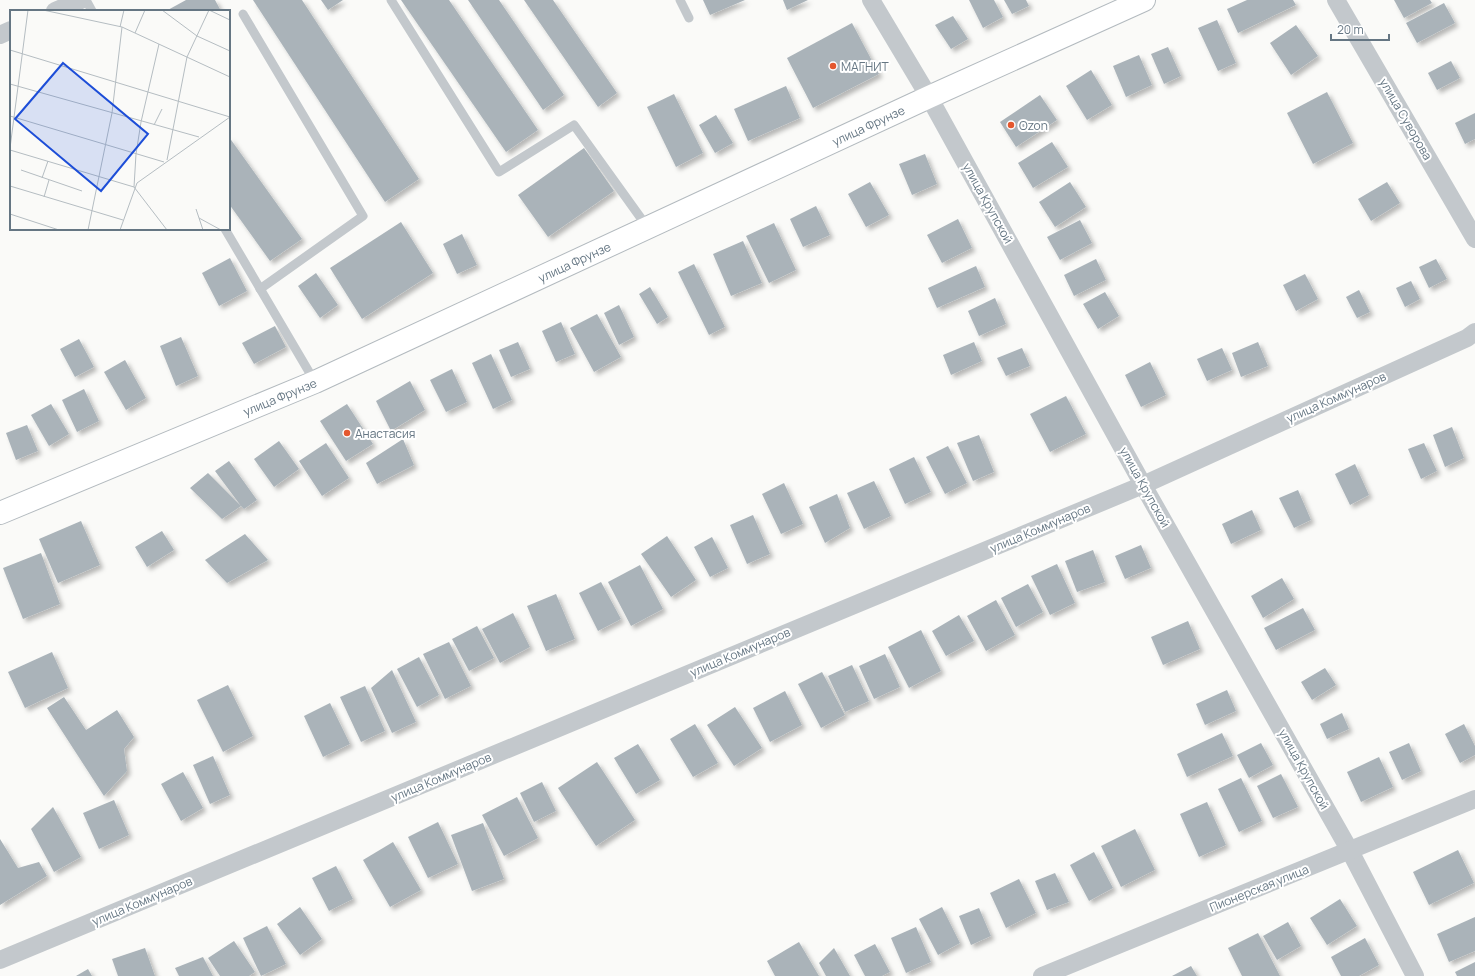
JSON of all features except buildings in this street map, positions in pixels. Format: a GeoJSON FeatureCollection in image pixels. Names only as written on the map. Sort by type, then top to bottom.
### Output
{"type":"FeatureCollection","features":[{"type":"Feature","properties":{"kind":"main road","name":"улица Фрунзе"},"geometry":{"type":"LineString","coordinates":[[0,513],[315,382],[929,97],[1144,0]]}},
{"type":"Feature","properties":{"kind":"street"},"geometry":{"type":"LineString","coordinates":[[57,10],[81,0]]}},
{"type":"Feature","properties":{"kind":"street","name":"улица Крупской"},"geometry":{"type":"LineString","coordinates":[[871,0],[929,97],[1143,485],[1350,851],[1415,976]]}},
{"type":"Feature","properties":{"kind":"street","name":"улица Суворова"},"geometry":{"type":"LineString","coordinates":[[1336,0],[1475,239]]}},
{"type":"Feature","properties":{"kind":"street"},"geometry":{"type":"LineString","coordinates":[[0,35],[10,30]]}},
{"type":"Feature","properties":{"kind":"street","name":"улица Коммунаров"},"geometry":{"type":"LineString","coordinates":[[0,960],[1143,485],[1467,338],[1475,332]]}},
{"type":"Feature","properties":{"kind":"street","name":"Пионерская улица"},"geometry":{"type":"LineString","coordinates":[[1042,976],[1475,799]]}},
{"type":"Feature","properties":{"kind":"lane"},"geometry":{"type":"LineString","coordinates":[[86,0],[91,10]]}},
{"type":"Feature","properties":{"kind":"lane"},"geometry":{"type":"LineString","coordinates":[[391,0],[499,172],[574,125],[648,228]]}},
{"type":"Feature","properties":{"kind":"lane"},"geometry":{"type":"LineString","coordinates":[[680,0],[689,18]]}},
{"type":"Feature","properties":{"kind":"lane"},"geometry":{"type":"LineString","coordinates":[[243,14],[363,216],[260,289]]}},
{"type":"Feature","properties":{"kind":"lane"},"geometry":{"type":"LineString","coordinates":[[226,230],[315,382]]}},
{"type":"Feature","properties":{"kind":"place","name":"МАГНИТ"},"geometry":{"type":"Point","coordinates":[833,66]}},
{"type":"Feature","properties":{"kind":"place","name":"Ozon"},"geometry":{"type":"Point","coordinates":[1011,125]}},
{"type":"Feature","properties":{"kind":"place","name":"Анастасия"},"geometry":{"type":"Point","coordinates":[347,433]}}]}
